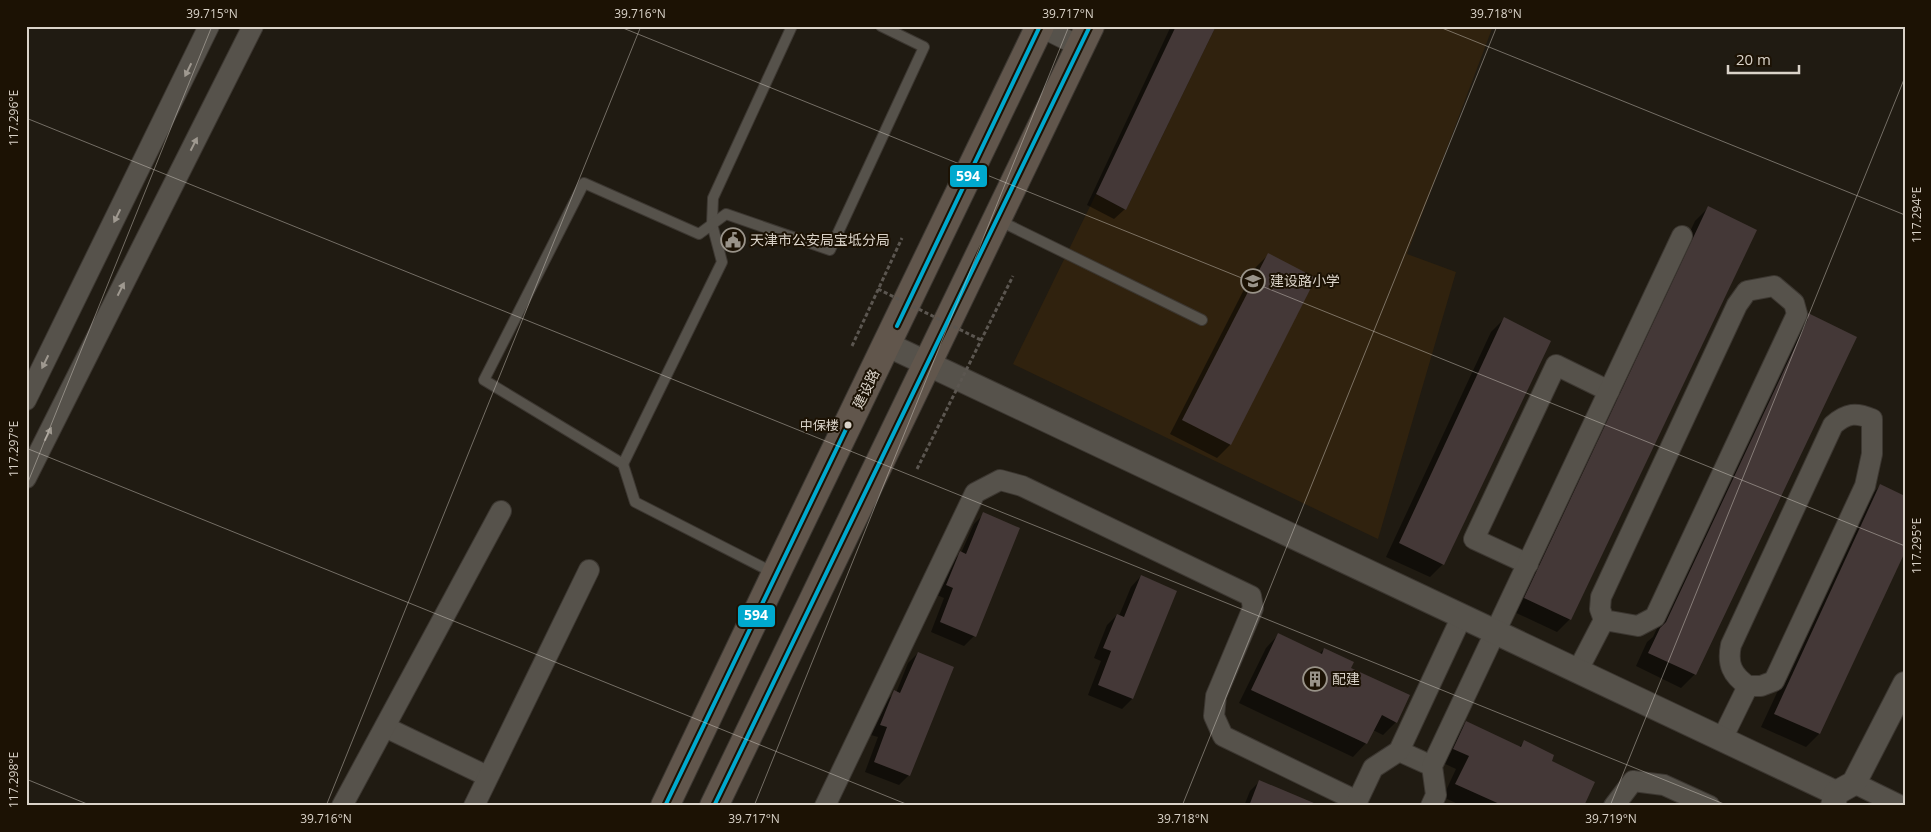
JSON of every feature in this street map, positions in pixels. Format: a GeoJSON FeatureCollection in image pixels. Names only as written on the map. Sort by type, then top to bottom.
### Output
{"type":"FeatureCollection","features":[{"type":"Feature","properties":{"kind":"main road","name":"建设路"},"geometry":{"type":"LineString","coordinates":[[665,806],[775,573],[888,344],[1040,26]]}},
{"type":"Feature","properties":{"kind":"main road"},"geometry":{"type":"LineString","coordinates":[[714,806],[1086,37]]}},
{"type":"Feature","properties":{"kind":"street"},"geometry":{"type":"LineString","coordinates":[[26,400],[210,26]]}},
{"type":"Feature","properties":{"kind":"street"},"geometry":{"type":"LineString","coordinates":[[26,478],[253,26]]}},
{"type":"Feature","properties":{"kind":"street"},"geometry":{"type":"LineString","coordinates":[[1040,26],[1086,37]]}},
{"type":"Feature","properties":{"kind":"street"},"geometry":{"type":"LineString","coordinates":[[1431,806],[1436,794],[1432,766],[1682,236]]}},
{"type":"Feature","properties":{"kind":"street"},"geometry":{"type":"LineString","coordinates":[[1578,670],[1604,620],[1600,609],[1601,597],[1737,305],[1747,291],[1774,286],[1794,303],[1797,314],[1655,617],[1638,626],[1604,620]]}},
{"type":"Feature","properties":{"kind":"street"},"geometry":{"type":"LineString","coordinates":[[888,344],[1841,794],[1902,806]]}},
{"type":"Feature","properties":{"kind":"street"},"geometry":{"type":"LineString","coordinates":[[1528,564],[1474,539],[1478,530],[1556,365],[1609,391]]}},
{"type":"Feature","properties":{"kind":"street"},"geometry":{"type":"LineString","coordinates":[[1858,413],[1872,419],[1872,454],[1865,486],[1774,681],[1761,686],[1748,686],[1731,669],[1729,658],[1731,645],[1833,425],[1844,416],[1858,413]]}},
{"type":"Feature","properties":{"kind":"street"},"geometry":{"type":"LineString","coordinates":[[825,806],[975,493],[1000,480],[1022,486],[1251,596],[1253,608],[1216,696],[1214,716],[1223,736],[1356,803],[1373,768],[1399,750],[1462,616]]}},
{"type":"Feature","properties":{"kind":"street"},"geometry":{"type":"LineString","coordinates":[[342,806],[500,511]]}},
{"type":"Feature","properties":{"kind":"street"},"geometry":{"type":"LineString","coordinates":[[476,805],[487,776],[589,570]]}},
{"type":"Feature","properties":{"kind":"street"},"geometry":{"type":"LineString","coordinates":[[1841,794],[1905,684]]}},
{"type":"Feature","properties":{"kind":"street"},"geometry":{"type":"LineString","coordinates":[[1722,739],[1748,686]]}},
{"type":"Feature","properties":{"kind":"street"},"geometry":{"type":"LineString","coordinates":[[385,726],[487,776]]}},
{"type":"Feature","properties":{"kind":"street"},"geometry":{"type":"LineString","coordinates":[[1399,750],[1432,766]]}},
{"type":"Feature","properties":{"kind":"street"},"geometry":{"type":"LineString","coordinates":[[1614,806],[1633,781],[1664,785],[1710,806]]}},
{"type":"Feature","properties":{"kind":"lane"},"geometry":{"type":"LineString","coordinates":[[623,464],[722,262],[712,224],[712,198],[792,26]]}},
{"type":"Feature","properties":{"kind":"lane"},"geometry":{"type":"LineString","coordinates":[[775,573],[635,502],[623,464],[484,380],[584,183],[699,234],[726,214],[830,250],[924,47],[881,26]]}},
{"type":"Feature","properties":{"kind":"lane"},"geometry":{"type":"LineString","coordinates":[[998,220],[1202,320]]}},
{"type":"Feature","properties":{"kind":"path"},"geometry":{"type":"LineString","coordinates":[[852,346],[902,238]]}},
{"type":"Feature","properties":{"kind":"path"},"geometry":{"type":"LineString","coordinates":[[917,469],[1014,276]]}},
{"type":"Feature","properties":{"kind":"path"},"geometry":{"type":"LineString","coordinates":[[878,289],[981,340]]}},
{"type":"Feature","properties":{"kind":"shaded area","name":"建设路小学"},"geometry":{"type":"Polygon","coordinates":[[[1216,26],[1493,26],[1407,254],[1456,272],[1378,539],[1013,364],[1096,194],[1126,210],[1216,26]]]}},
{"type":"Feature","properties":{"kind":"building"},"geometry":{"type":"Polygon","coordinates":[[[1176,26],[1216,26],[1126,210],[1096,194],[1176,26]]]}},
{"type":"Feature","properties":{"kind":"building"},"geometry":{"type":"Polygon","coordinates":[[[1708,206],[1757,230],[1571,620],[1524,598],[1708,206]]]}},
{"type":"Feature","properties":{"kind":"building"},"geometry":{"type":"Polygon","coordinates":[[[1268,253],[1316,278],[1231,445],[1182,420],[1268,253]]]}},
{"type":"Feature","properties":{"kind":"building"},"geometry":{"type":"Polygon","coordinates":[[[1808,313],[1857,337],[1696,675],[1648,653],[1660,628],[1666,622],[1808,319],[1808,313]]]}},
{"type":"Feature","properties":{"kind":"building"},"geometry":{"type":"Polygon","coordinates":[[[1504,317],[1551,341],[1444,565],[1399,543],[1504,317]]]}},
{"type":"Feature","properties":{"kind":"building"},"geometry":{"type":"Polygon","coordinates":[[[1880,484],[1905,496],[1905,552],[1820,734],[1774,714],[1880,484]]]}},
{"type":"Feature","properties":{"kind":"building"},"geometry":{"type":"Polygon","coordinates":[[[983,512],[1020,528],[976,637],[940,622],[953,588],[946,585],[960,551],[966,554],[983,512]]]}},
{"type":"Feature","properties":{"kind":"building"},"geometry":{"type":"Polygon","coordinates":[[[1141,575],[1177,591],[1133,699],[1098,685],[1111,651],[1103,648],[1117,614],[1124,617],[1141,575]]]}},
{"type":"Feature","properties":{"kind":"building","name":"配建"},"geometry":{"type":"Polygon","coordinates":[[[1278,633],[1322,654],[1324,648],[1354,662],[1351,668],[1410,695],[1397,723],[1382,715],[1367,744],[1251,690],[1278,633]]]}},
{"type":"Feature","properties":{"kind":"building"},"geometry":{"type":"Polygon","coordinates":[[[918,652],[954,667],[910,776],[874,762],[887,727],[880,725],[894,690],[900,693],[918,652]]]}},
{"type":"Feature","properties":{"kind":"building"},"geometry":{"type":"Polygon","coordinates":[[[1466,721],[1521,747],[1524,740],[1554,755],[1552,761],[1595,782],[1584,806],[1504,806],[1455,784],[1469,756],[1453,749],[1466,721]]]}},
{"type":"Feature","properties":{"kind":"building"},"geometry":{"type":"Polygon","coordinates":[[[1259,780],[1321,806],[1249,806],[1259,780]]]}},
{"type":"Feature","properties":{"kind":"transit line","name":"594"},"geometry":{"type":"LineString","coordinates":[[897,326],[1040,26]]}},
{"type":"Feature","properties":{"kind":"transit line","name":"594"},"geometry":{"type":"LineString","coordinates":[[714,806],[1090,26]]}},
{"type":"Feature","properties":{"kind":"transit line","name":"594"},"geometry":{"type":"LineString","coordinates":[[665,806],[848,425]]}},
{"type":"Feature","properties":{"kind":"place","name":"天津市公安局宝坻分局"},"geometry":{"type":"Point","coordinates":[733,240]}},
{"type":"Feature","properties":{"kind":"place","name":"建设路小学"},"geometry":{"type":"Point","coordinates":[1253,281]}},
{"type":"Feature","properties":{"kind":"place","name":"中保楼"},"geometry":{"type":"Point","coordinates":[848,425]}},
{"type":"Feature","properties":{"kind":"place","name":"配建"},"geometry":{"type":"Point","coordinates":[1315,679]}}]}
